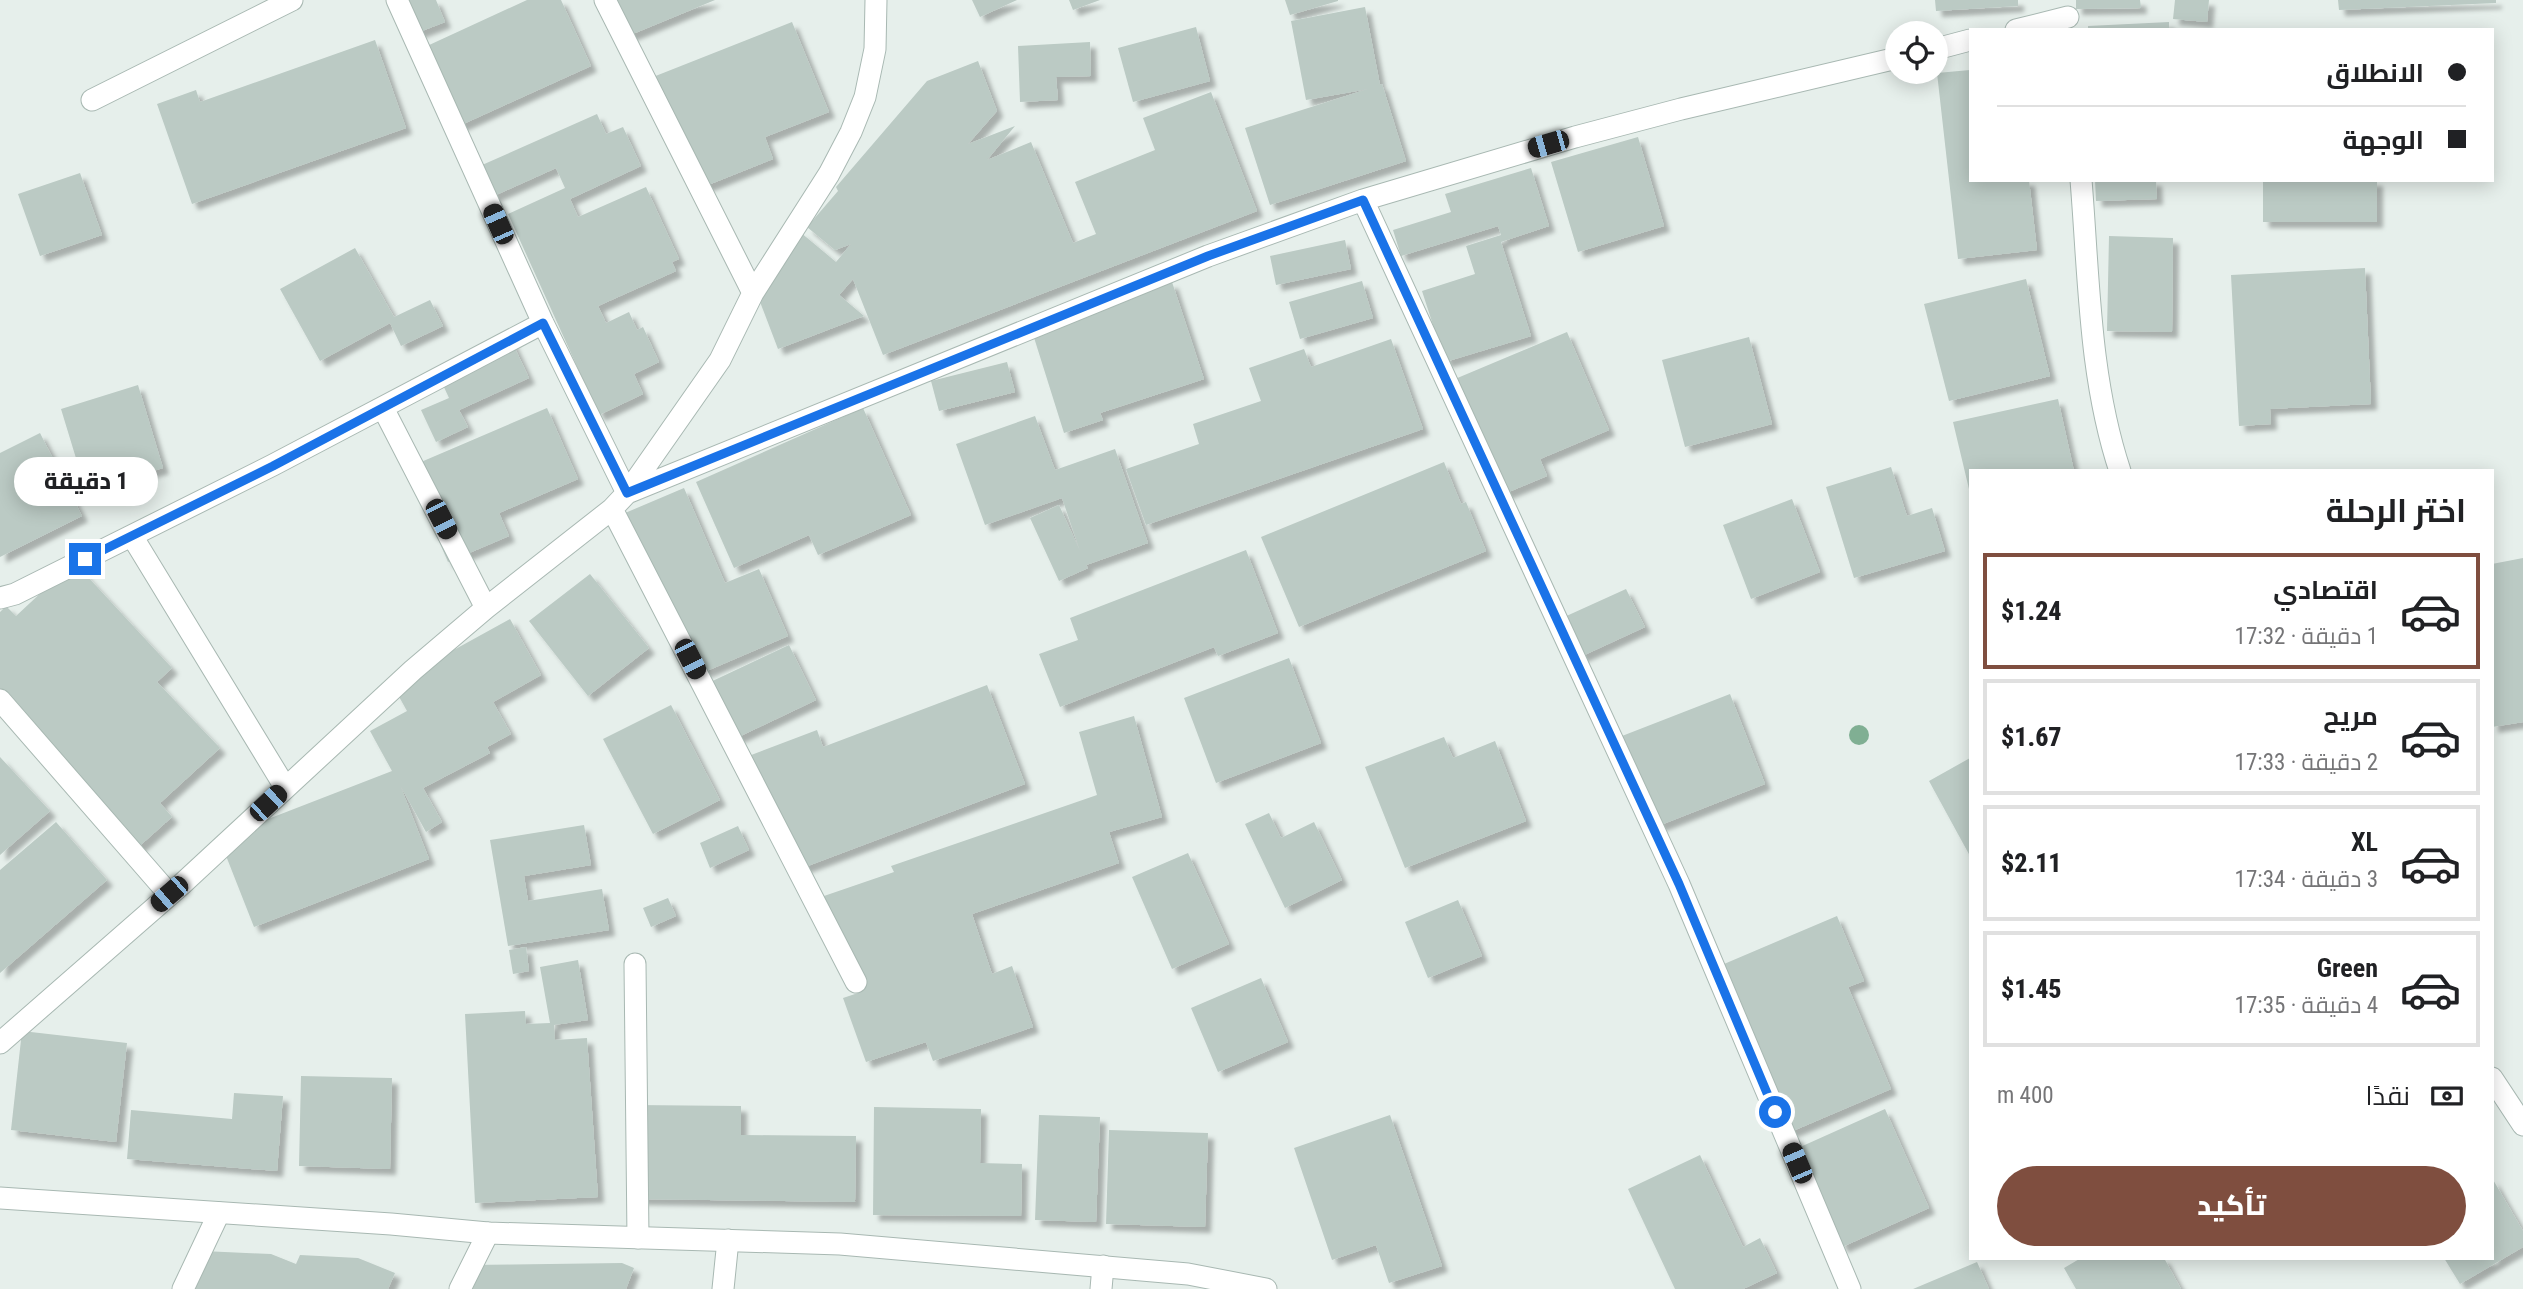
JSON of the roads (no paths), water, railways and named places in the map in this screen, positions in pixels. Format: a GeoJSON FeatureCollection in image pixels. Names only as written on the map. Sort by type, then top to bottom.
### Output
{"type":"FeatureCollection","features":[{"type":"Feature","properties":{"kind":"street"},"geometry":{"type":"LineString","coordinates":[[92,100],[292,0]]}},
{"type":"Feature","properties":{"kind":"street"},"geometry":{"type":"LineString","coordinates":[[397,0],[543,323],[627,493]]}},
{"type":"Feature","properties":{"kind":"street"},"geometry":{"type":"LineString","coordinates":[[606,0],[753,293]]}},
{"type":"Feature","properties":{"kind":"street"},"geometry":{"type":"LineString","coordinates":[[0,1043],[169,894],[413,670],[486,608],[612,509],[627,493],[720,360],[753,293],[829,174],[851,132],[865,97],[875,49],[876,0]]}},
{"type":"Feature","properties":{"kind":"street"},"geometry":{"type":"LineString","coordinates":[[2023,28],[2068,16]]}},
{"type":"Feature","properties":{"kind":"street"},"geometry":{"type":"LineString","coordinates":[[1948,46],[1969,40]]}},
{"type":"Feature","properties":{"kind":"street"},"geometry":{"type":"LineString","coordinates":[[627,493],[1208,256],[1363,200],[1575,136],[1885,61]]}},
{"type":"Feature","properties":{"kind":"street"},"geometry":{"type":"LineString","coordinates":[[2081,182],[2094,346],[2102,400],[2119,469]]}},
{"type":"Feature","properties":{"kind":"street"},"geometry":{"type":"LineString","coordinates":[[1363,200],[1679,884],[1850,1289]]}},
{"type":"Feature","properties":{"kind":"street"},"geometry":{"type":"LineString","coordinates":[[0,598],[15,594],[132,536],[543,323]]}},
{"type":"Feature","properties":{"kind":"street"},"geometry":{"type":"LineString","coordinates":[[383,408],[486,608]]}},
{"type":"Feature","properties":{"kind":"street"},"geometry":{"type":"LineString","coordinates":[[612,509],[856,982]]}},
{"type":"Feature","properties":{"kind":"street"},"geometry":{"type":"LineString","coordinates":[[132,536],[285,788]]}},
{"type":"Feature","properties":{"kind":"street"},"geometry":{"type":"LineString","coordinates":[[0,700],[169,894]]}},
{"type":"Feature","properties":{"kind":"street"},"geometry":{"type":"LineString","coordinates":[[635,964],[638,1238]]}},
{"type":"Feature","properties":{"kind":"street"},"geometry":{"type":"LineString","coordinates":[[2494,1081],[2523,1125]]}},
{"type":"Feature","properties":{"kind":"street"},"geometry":{"type":"LineString","coordinates":[[0,1198],[488,1233],[841,1244],[1188,1274],[1266,1289]]}},
{"type":"Feature","properties":{"kind":"street"},"geometry":{"type":"LineString","coordinates":[[183,1289],[219,1213]]}},
{"type":"Feature","properties":{"kind":"street"},"geometry":{"type":"LineString","coordinates":[[460,1289],[488,1233]]}},
{"type":"Feature","properties":{"kind":"street"},"geometry":{"type":"LineString","coordinates":[[723,1289],[728,1240]]}},
{"type":"Feature","properties":{"kind":"street"},"geometry":{"type":"LineString","coordinates":[[1101,1289],[1103,1266]]}}]}
